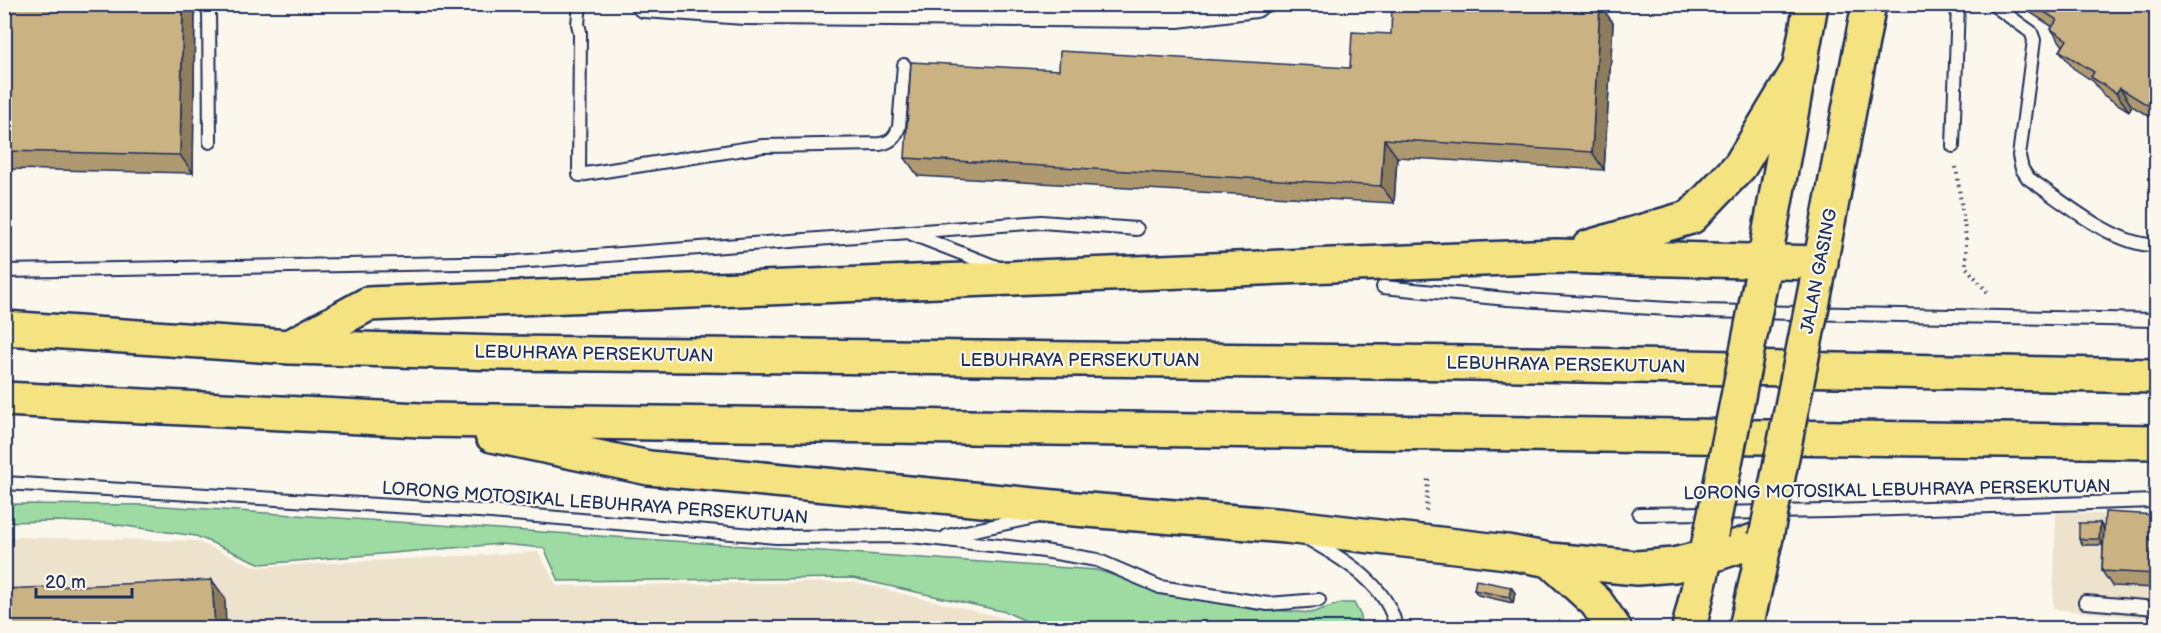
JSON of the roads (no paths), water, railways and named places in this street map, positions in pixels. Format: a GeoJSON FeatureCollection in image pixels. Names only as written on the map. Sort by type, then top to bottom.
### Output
{"type":"FeatureCollection","features":[{"type":"Feature","properties":{"kind":"main road"},"geometry":{"type":"LineString","coordinates":[[1689,628],[1708,546],[1763,270],[1811,4]]}},
{"type":"Feature","properties":{"kind":"main road","name":"JALAN GASING"},"geometry":{"type":"LineString","coordinates":[[1746,628],[1819,272],[1869,4]]}},
{"type":"Feature","properties":{"kind":"main road"},"geometry":{"type":"LineString","coordinates":[[1556,256],[1691,217],[1740,166],[1800,67]]}},
{"type":"Feature","properties":{"kind":"main road"},"geometry":{"type":"LineString","coordinates":[[290,347],[368,303],[1556,256],[1819,272]]}},
{"type":"Feature","properties":{"kind":"main road","name":"LEBUHRAYA PERSEKUTUAN"},"geometry":{"type":"LineString","coordinates":[[4,328],[290,347],[732,357],[1472,363],[2157,376]]}},
{"type":"Feature","properties":{"kind":"main road"},"geometry":{"type":"LineString","coordinates":[[4,399],[420,420],[2157,442]]}},
{"type":"Feature","properties":{"kind":"main road"},"geometry":{"type":"LineString","coordinates":[[420,420],[649,468],[1075,509],[1286,526],[1507,552],[1550,560],[1637,567],[1674,566],[1708,546],[1766,537]]}},
{"type":"Feature","properties":{"kind":"main road"},"geometry":{"type":"LineString","coordinates":[[1550,560],[1596,602],[1614,628]]}},
{"type":"Feature","properties":{"kind":"street"},"geometry":{"type":"LineString","coordinates":[[644,4],[745,10],[1177,14],[1255,4]]}},
{"type":"Feature","properties":{"kind":"lane"},"geometry":{"type":"LineString","coordinates":[[209,4],[210,142]]}},
{"type":"Feature","properties":{"kind":"lane"},"geometry":{"type":"LineString","coordinates":[[580,4],[578,24],[579,175],[763,146],[889,142],[896,136],[899,128],[904,65]]}},
{"type":"Feature","properties":{"kind":"lane"},"geometry":{"type":"LineString","coordinates":[[1953,146],[1958,4]]}},
{"type":"Feature","properties":{"kind":"lane"},"geometry":{"type":"LineString","coordinates":[[1992,4],[2031,32],[2034,40],[2019,156],[2022,169],[2028,178],[2129,242],[2157,245]]}},
{"type":"Feature","properties":{"kind":"lane"},"geometry":{"type":"LineString","coordinates":[[4,271],[516,262],[1041,222],[1137,229]]}},
{"type":"Feature","properties":{"kind":"lane"},"geometry":{"type":"LineString","coordinates":[[908,232],[1024,277]]}},
{"type":"Feature","properties":{"kind":"lane"},"geometry":{"type":"LineString","coordinates":[[1383,287],[1507,299],[1701,311],[2157,320]]}},
{"type":"Feature","properties":{"kind":"lane","name":"LORONG MOTOSIKAL LEBUHRAYA PERSEKUTUAN"},"geometry":{"type":"LineString","coordinates":[[4,483],[479,511],[776,537],[910,536],[1044,551],[1097,560],[1160,587],[1268,604],[1319,600]]}},
{"type":"Feature","properties":{"kind":"lane","name":"LORONG MOTOSIKAL LEBUHRAYA PERSEKUTUAN"},"geometry":{"type":"LineString","coordinates":[[1639,514],[2157,501]]}},
{"type":"Feature","properties":{"kind":"lane"},"geometry":{"type":"LineString","coordinates":[[936,539],[1075,509]]}},
{"type":"Feature","properties":{"kind":"lane"},"geometry":{"type":"LineString","coordinates":[[1286,526],[1357,570],[1386,601],[1396,628]]}},
{"type":"Feature","properties":{"kind":"lane"},"geometry":{"type":"LineString","coordinates":[[2085,602],[2157,608]]}}]}
